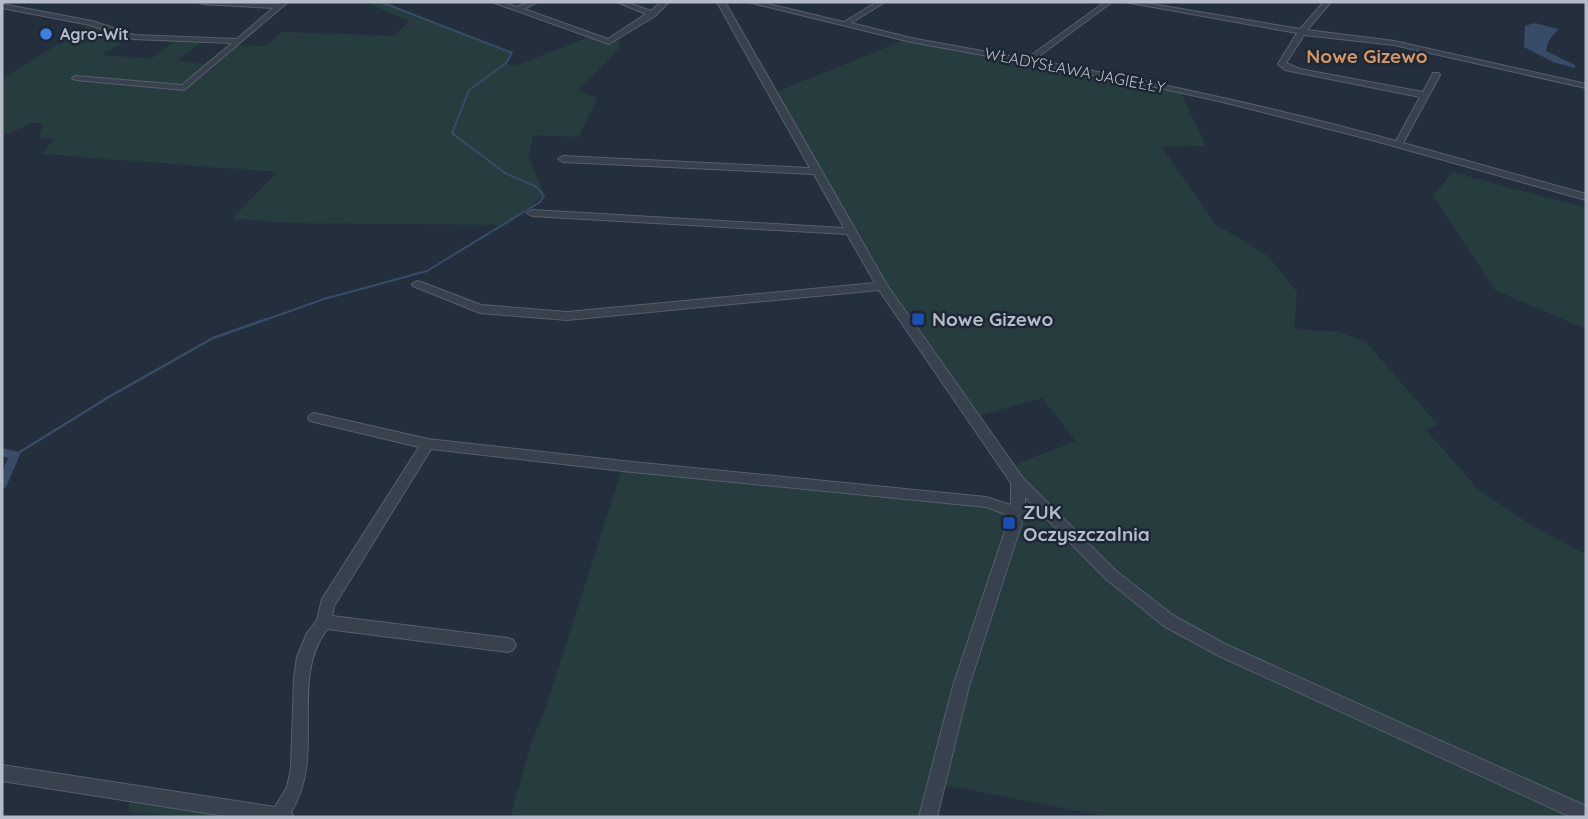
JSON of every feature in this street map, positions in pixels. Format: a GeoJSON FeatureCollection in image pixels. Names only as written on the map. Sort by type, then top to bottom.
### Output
{"type":"FeatureCollection","features":[{"type":"Feature","properties":{"kind":"street"},"geometry":{"type":"LineString","coordinates":[[202,2],[282,4]]}},
{"type":"Feature","properties":{"kind":"street"},"geometry":{"type":"LineString","coordinates":[[496,2],[609,43],[665,2]]}},
{"type":"Feature","properties":{"kind":"street"},"geometry":{"type":"LineString","coordinates":[[517,10],[534,2]]}},
{"type":"Feature","properties":{"kind":"street"},"geometry":{"type":"LineString","coordinates":[[620,2],[652,14]]}},
{"type":"Feature","properties":{"kind":"street"},"geometry":{"type":"LineString","coordinates":[[721,2],[882,286],[1018,482],[1111,575],[1169,621],[1222,650],[1586,815]]}},
{"type":"Feature","properties":{"kind":"street","name":"WŁADYSŁAWA JAGIEŁŁY"},"geometry":{"type":"LineString","coordinates":[[752,2],[911,40],[1190,92],[1586,197]]}},
{"type":"Feature","properties":{"kind":"street"},"geometry":{"type":"LineString","coordinates":[[845,24],[882,2]]}},
{"type":"Feature","properties":{"kind":"street"},"geometry":{"type":"LineString","coordinates":[[1028,61],[1108,2]]}},
{"type":"Feature","properties":{"kind":"street"},"geometry":{"type":"LineString","coordinates":[[1129,2],[1150,3],[1302,32],[1394,43],[1586,86]]}},
{"type":"Feature","properties":{"kind":"street"},"geometry":{"type":"LineString","coordinates":[[1323,2],[1282,64],[1288,68],[1425,95]]}},
{"type":"Feature","properties":{"kind":"street"},"geometry":{"type":"LineString","coordinates":[[76,78],[184,88],[282,4]]}},
{"type":"Feature","properties":{"kind":"street"},"geometry":{"type":"LineString","coordinates":[[5,5],[92,23],[133,37],[239,41]]}},
{"type":"Feature","properties":{"kind":"street"},"geometry":{"type":"LineString","coordinates":[[1398,145],[1436,75]]}},
{"type":"Feature","properties":{"kind":"street"},"geometry":{"type":"LineString","coordinates":[[563,159],[818,171]]}},
{"type":"Feature","properties":{"kind":"street"},"geometry":{"type":"LineString","coordinates":[[532,213],[850,231]]}},
{"type":"Feature","properties":{"kind":"street"},"geometry":{"type":"LineString","coordinates":[[417,284],[480,309],[567,316],[882,286]]}},
{"type":"Feature","properties":{"kind":"street"},"geometry":{"type":"LineString","coordinates":[[314,418],[428,444],[986,502],[1018,513]]}},
{"type":"Feature","properties":{"kind":"street"},"geometry":{"type":"LineString","coordinates":[[279,816],[295,789],[302,748],[303,659],[316,630],[324,622],[327,604],[428,444]]}},
{"type":"Feature","properties":{"kind":"street"},"geometry":{"type":"LineString","coordinates":[[928,817],[961,686],[1018,513],[1018,482]]}},
{"type":"Feature","properties":{"kind":"street"},"geometry":{"type":"LineString","coordinates":[[324,622],[509,645]]}},
{"type":"Feature","properties":{"kind":"street"},"geometry":{"type":"LineString","coordinates":[[2,773],[285,817]]}},
{"type":"Feature","properties":{"kind":"green space"},"geometry":{"type":"Polygon","coordinates":[[[365,2],[382,2],[512,51],[506,63],[515,66],[594,35],[602,35],[620,43],[618,50],[578,91],[597,98],[579,137],[533,135],[528,156],[544,195],[506,225],[293,223],[232,219],[277,172],[41,154],[54,139],[39,138],[43,123],[32,123],[2,136],[2,79],[87,26],[106,23],[136,34],[101,55],[151,59],[181,36],[207,37],[177,61],[205,64],[229,45],[266,46],[281,32],[394,36],[409,21],[365,2]]]}},
{"type":"Feature","properties":{"kind":"green space"},"geometry":{"type":"Polygon","coordinates":[[[902,41],[1179,89],[1206,146],[1162,147],[1215,224],[1268,256],[1297,292],[1294,329],[1339,332],[1366,342],[1438,425],[1425,429],[1479,490],[1534,527],[1586,554],[1586,817],[1109,817],[929,782],[919,817],[510,817],[532,741],[545,710],[623,466],[1015,509],[1023,491],[1016,464],[1076,441],[1042,398],[979,416],[882,286],[774,93],[902,41]]]}},
{"type":"Feature","properties":{"kind":"green space"},"geometry":{"type":"Polygon","coordinates":[[[1452,172],[1586,208],[1586,329],[1495,290],[1433,196],[1452,172]]]}},
{"type":"Feature","properties":{"kind":"green space"},"geometry":{"type":"Polygon","coordinates":[[[129,797],[232,817],[129,812],[129,797]]]}},
{"type":"Feature","properties":{"kind":"water"},"geometry":{"type":"Polygon","coordinates":[[[1535,23],[1558,29],[1548,42],[1546,51],[1575,65],[1575,68],[1553,62],[1524,47],[1525,26],[1535,23]]]}},
{"type":"Feature","properties":{"kind":"waterway"},"geometry":{"type":"LineString","coordinates":[[262,321],[324,299],[427,271],[540,202],[544,196],[537,187],[505,173],[452,133],[469,90],[506,63],[512,53],[381,2]]}},
{"type":"Feature","properties":{"kind":"waterway"},"geometry":{"type":"LineString","coordinates":[[15,455],[107,398],[213,338],[267,319]]}},
{"type":"Feature","properties":{"kind":"waterway"},"geometry":{"type":"LineString","coordinates":[[2,452],[15,455],[2,484]]}},
{"type":"Feature","properties":{"kind":"place","name":"Agro-Wit"},"geometry":{"type":"Point","coordinates":[46,34]}},
{"type":"Feature","properties":{"kind":"place","name":"Nowe Gizewo"},"geometry":{"type":"Point","coordinates":[918,319]}},
{"type":"Feature","properties":{"kind":"place","name":"ZUK Oczyszczalnia"},"geometry":{"type":"Point","coordinates":[1009,523]}},
{"type":"Feature","properties":{"kind":"district","name":"Nowe Gizewo"},"geometry":{"type":"Point","coordinates":[1367,56]}}]}
